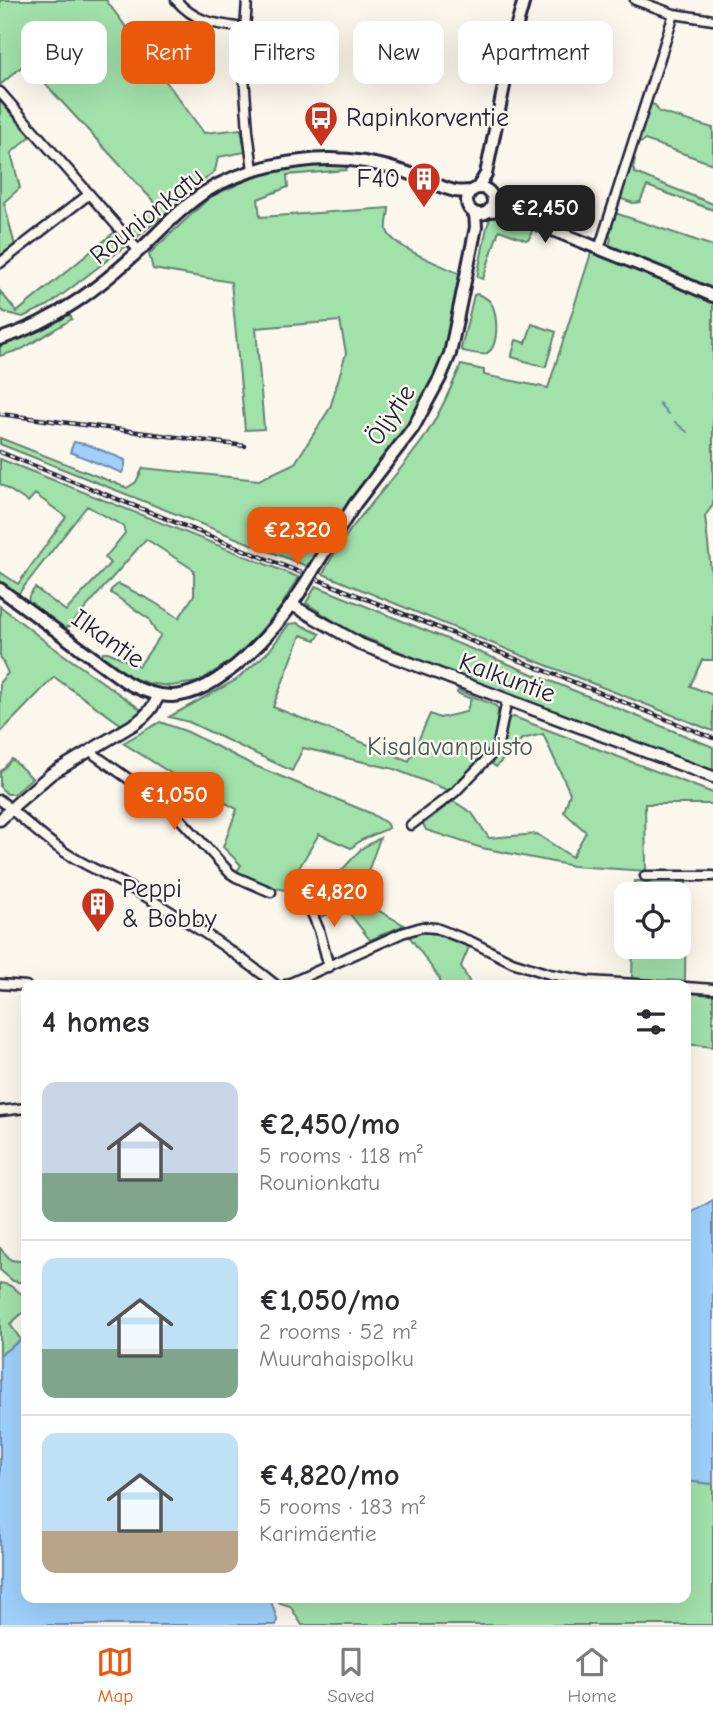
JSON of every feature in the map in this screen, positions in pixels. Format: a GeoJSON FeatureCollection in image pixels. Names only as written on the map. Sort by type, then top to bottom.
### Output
{"type":"FeatureCollection","features":[{"type":"Feature","properties":{"kind":"main road","name":"Öljytie"},"geometry":{"type":"LineString","coordinates":[[292,605],[355,504],[413,428],[440,379],[450,354],[515,32],[524,0]]}},
{"type":"Feature","properties":{"kind":"main road","name":"Rounionkatu"},"geometry":{"type":"LineString","coordinates":[[0,339],[23,332],[71,306],[139,251],[189,203],[237,175],[253,170],[313,159],[361,162],[409,173],[481,201]]}},
{"type":"Feature","properties":{"kind":"main road"},"geometry":{"type":"LineString","coordinates":[[481,201],[713,296]]}},
{"type":"Feature","properties":{"kind":"main road","name":"Ilkantie"},"geometry":{"type":"LineString","coordinates":[[0,589],[126,682],[144,691],[173,696],[189,692],[222,675],[259,645],[292,605]]}},
{"type":"Feature","properties":{"kind":"street"},"geometry":{"type":"LineString","coordinates":[[176,0],[200,19],[229,25]]}},
{"type":"Feature","properties":{"kind":"street"},"geometry":{"type":"LineString","coordinates":[[246,21],[247,0]]}},
{"type":"Feature","properties":{"kind":"street"},"geometry":{"type":"LineString","coordinates":[[635,0],[674,14],[713,20]]}},
{"type":"Feature","properties":{"kind":"street"},"geometry":{"type":"LineString","coordinates":[[599,249],[674,14]]}},
{"type":"Feature","properties":{"kind":"street"},"geometry":{"type":"LineString","coordinates":[[245,84],[253,170]]}},
{"type":"Feature","properties":{"kind":"street"},"geometry":{"type":"LineString","coordinates":[[0,92],[139,251]]}},
{"type":"Feature","properties":{"kind":"street"},"geometry":{"type":"LineString","coordinates":[[0,263],[88,195]]}},
{"type":"Feature","properties":{"kind":"street","name":"Kalkuntie"},"geometry":{"type":"LineString","coordinates":[[292,605],[362,645],[713,777]]}},
{"type":"Feature","properties":{"kind":"street"},"geometry":{"type":"LineString","coordinates":[[0,820],[63,765],[145,717],[159,695]]}},
{"type":"Feature","properties":{"kind":"street"},"geometry":{"type":"LineString","coordinates":[[411,825],[454,792],[494,752],[507,700]]}},
{"type":"Feature","properties":{"kind":"street"},"geometry":{"type":"LineString","coordinates":[[92,750],[95,755],[171,809],[230,873],[271,892]]}},
{"type":"Feature","properties":{"kind":"street"},"geometry":{"type":"LineString","coordinates":[[0,800],[65,852],[192,923],[270,980]]}},
{"type":"Feature","properties":{"kind":"street"},"geometry":{"type":"LineString","coordinates":[[645,876],[713,876]]}},
{"type":"Feature","properties":{"kind":"street"},"geometry":{"type":"LineString","coordinates":[[318,888],[307,901],[320,930],[329,967]]}},
{"type":"Feature","properties":{"kind":"street"},"geometry":{"type":"LineString","coordinates":[[298,980],[402,933],[429,927],[453,934],[512,962],[550,974],[583,980]]}},
{"type":"Feature","properties":{"kind":"street"},"geometry":{"type":"LineString","coordinates":[[0,984],[21,986]]}},
{"type":"Feature","properties":{"kind":"street"},"geometry":{"type":"LineString","coordinates":[[691,987],[713,989]]}},
{"type":"Feature","properties":{"kind":"street"},"geometry":{"type":"LineString","coordinates":[[0,1111],[21,1109]]}},
{"type":"Feature","properties":{"kind":"green space"},"geometry":{"type":"Polygon","coordinates":[[[0,0],[106,0],[121,21],[121,84],[168,84],[204,133],[241,129],[245,152],[218,157],[215,171],[135,239],[126,230],[157,205],[45,84],[107,84],[107,21],[21,21],[21,67],[0,85],[0,0]]]}},
{"type":"Feature","properties":{"kind":"green space"},"geometry":{"type":"Polygon","coordinates":[[[0,101],[31,136],[11,153],[20,188],[4,202],[15,246],[0,258],[0,101]]]}},
{"type":"Feature","properties":{"kind":"green space"},"geometry":{"type":"Polygon","coordinates":[[[648,103],[655,105],[659,112],[713,128],[713,164],[645,140],[636,142],[648,103]]]}},
{"type":"Feature","properties":{"kind":"green space"},"geometry":{"type":"Polygon","coordinates":[[[631,157],[635,159],[635,173],[713,204],[713,210],[647,186],[640,202],[633,203],[619,198],[631,157]]]}},
{"type":"Feature","properties":{"kind":"green space"},"geometry":{"type":"Polygon","coordinates":[[[348,164],[346,170],[287,175],[288,187],[258,199],[260,217],[389,208],[387,230],[390,236],[418,255],[458,273],[462,281],[444,354],[433,380],[399,442],[340,517],[309,567],[0,444],[0,438],[127,488],[136,482],[143,468],[259,480],[295,463],[330,408],[346,353],[340,321],[256,328],[264,429],[245,430],[231,282],[153,269],[149,254],[210,197],[256,176],[286,168],[348,164]]]}},
{"type":"Feature","properties":{"kind":"green space"},"geometry":{"type":"Polygon","coordinates":[[[615,213],[713,246],[713,291],[611,248],[609,234],[615,213]]]}},
{"type":"Feature","properties":{"kind":"green space"},"geometry":{"type":"Polygon","coordinates":[[[494,214],[501,214],[533,228],[526,240],[499,230],[483,279],[477,277],[487,227],[494,214]]]}},
{"type":"Feature","properties":{"kind":"green space"},"geometry":{"type":"Polygon","coordinates":[[[116,231],[127,245],[49,305],[23,317],[4,312],[0,308],[0,291],[17,312],[116,231]]]}},
{"type":"Feature","properties":{"kind":"green space"},"geometry":{"type":"Polygon","coordinates":[[[592,250],[713,301],[713,505],[705,516],[713,589],[713,660],[702,660],[690,686],[713,695],[713,731],[323,574],[345,538],[424,438],[461,365],[484,370],[484,375],[548,388],[592,250]]]}},
{"type":"Feature","properties":{"kind":"green space"},"geometry":{"type":"Polygon","coordinates":[[[474,295],[490,301],[495,314],[495,338],[490,351],[485,354],[461,349],[474,295]]]}},
{"type":"Feature","properties":{"kind":"green space"},"geometry":{"type":"Polygon","coordinates":[[[69,314],[72,319],[22,349],[0,356],[0,345],[21,338],[69,314]]]}},
{"type":"Feature","properties":{"kind":"green space"},"geometry":{"type":"Polygon","coordinates":[[[532,324],[556,332],[544,367],[512,357],[516,340],[526,343],[532,324]]]}},
{"type":"Feature","properties":{"kind":"green space"},"geometry":{"type":"Polygon","coordinates":[[[0,459],[298,577],[281,607],[240,655],[198,682],[170,686],[131,678],[101,657],[103,652],[139,666],[161,635],[155,631],[149,619],[111,593],[111,590],[118,584],[121,585],[179,618],[194,595],[194,570],[146,539],[70,626],[59,626],[28,603],[29,596],[35,588],[66,611],[110,563],[105,558],[125,533],[123,526],[87,506],[19,593],[15,593],[0,582],[0,572],[18,584],[66,517],[35,494],[28,502],[0,484],[0,459]]]}},
{"type":"Feature","properties":{"kind":"green space"},"geometry":{"type":"Polygon","coordinates":[[[316,586],[713,747],[713,771],[353,633],[306,603],[316,586]]]}},
{"type":"Feature","properties":{"kind":"green space"},"geometry":{"type":"Polygon","coordinates":[[[0,606],[143,711],[122,725],[54,677],[0,733],[0,682],[8,673],[0,656],[0,606]]]}},
{"type":"Feature","properties":{"kind":"green space","name":"Kisalavanpuisto"},"geometry":{"type":"Polygon","coordinates":[[[297,623],[320,634],[316,640],[301,635],[273,707],[409,761],[430,714],[440,718],[466,712],[471,699],[457,693],[458,690],[496,706],[496,741],[487,755],[450,791],[394,769],[303,748],[292,771],[189,722],[169,717],[236,680],[269,651],[289,624],[297,623]]]}},
{"type":"Feature","properties":{"kind":"green space"},"geometry":{"type":"Polygon","coordinates":[[[514,717],[713,793],[713,804],[645,804],[646,871],[573,866],[482,848],[426,830],[423,824],[453,801],[472,813],[489,838],[537,834],[572,857],[586,832],[564,812],[570,793],[543,734],[522,739],[496,767],[491,763],[504,743],[508,718],[514,717]]]}},
{"type":"Feature","properties":{"kind":"green space"},"geometry":{"type":"Polygon","coordinates":[[[160,722],[188,732],[253,765],[370,813],[389,828],[361,840],[351,848],[319,834],[286,890],[268,887],[236,873],[241,865],[223,847],[237,809],[180,779],[123,743],[160,722]]]}},
{"type":"Feature","properties":{"kind":"green space"},"geometry":{"type":"Polygon","coordinates":[[[12,759],[32,778],[14,794],[7,794],[0,787],[0,772],[12,759]]]}},
{"type":"Feature","properties":{"kind":"green space"},"geometry":{"type":"Polygon","coordinates":[[[380,838],[358,899],[404,925],[370,940],[346,909],[320,917],[314,901],[361,849],[380,838]]]}},
{"type":"Feature","properties":{"kind":"green space"},"geometry":{"type":"Polygon","coordinates":[[[635,881],[686,882],[635,882],[635,881]]]}},
{"type":"Feature","properties":{"kind":"green space"},"geometry":{"type":"Polygon","coordinates":[[[421,932],[436,934],[469,947],[461,966],[468,980],[440,980],[409,936],[421,932]]]}},
{"type":"Feature","properties":{"kind":"green space"},"geometry":{"type":"Polygon","coordinates":[[[633,959],[685,959],[685,980],[632,979],[633,959]]]}},
{"type":"Feature","properties":{"kind":"green space"},"geometry":{"type":"Polygon","coordinates":[[[691,993],[713,995],[713,1047],[691,1045],[691,993]]]}},
{"type":"Feature","properties":{"kind":"green space"},"geometry":{"type":"Polygon","coordinates":[[[0,1248],[11,1260],[21,1261],[21,1282],[13,1281],[0,1270],[0,1248]]]}},
{"type":"Feature","properties":{"kind":"green space"},"geometry":{"type":"Polygon","coordinates":[[[0,1283],[9,1285],[21,1293],[21,1314],[10,1324],[21,1340],[0,1355],[0,1283]]]}},
{"type":"Feature","properties":{"kind":"green space"},"geometry":{"type":"Polygon","coordinates":[[[691,1482],[713,1484],[713,1625],[302,1625],[290,1606],[280,1603],[691,1603],[691,1482]]]}},
{"type":"Feature","properties":{"kind":"water"},"geometry":{"type":"Polygon","coordinates":[[[74,442],[89,445],[125,460],[122,473],[70,452],[74,442]]]}},
{"type":"Feature","properties":{"kind":"water"},"geometry":{"type":"Polygon","coordinates":[[[713,1200],[713,1484],[691,1482],[691,1213],[713,1200]]]}},
{"type":"Feature","properties":{"kind":"water"},"geometry":{"type":"Polygon","coordinates":[[[21,1340],[21,1603],[272,1603],[277,1619],[276,1625],[0,1625],[0,1355],[21,1340]]]}},
{"type":"Feature","properties":{"kind":"waterway"},"geometry":{"type":"LineString","coordinates":[[659,403],[668,414]]}},
{"type":"Feature","properties":{"kind":"waterway"},"geometry":{"type":"LineString","coordinates":[[675,422],[687,432]]}},
{"type":"Feature","properties":{"kind":"railway"},"geometry":{"type":"LineString","coordinates":[[0,414],[245,446]]}},
{"type":"Feature","properties":{"kind":"railway"},"geometry":{"type":"LineString","coordinates":[[0,452],[713,738]]}},
{"type":"Feature","properties":{"kind":"place","name":"Rapinkorventie"},"geometry":{"type":"Point","coordinates":[321,148]}},
{"type":"Feature","properties":{"kind":"place","name":"F40"},"geometry":{"type":"Point","coordinates":[424,209]}},
{"type":"Feature","properties":{"kind":"place","name":"Peppi & Bobby"},"geometry":{"type":"Point","coordinates":[98,934]}}]}
